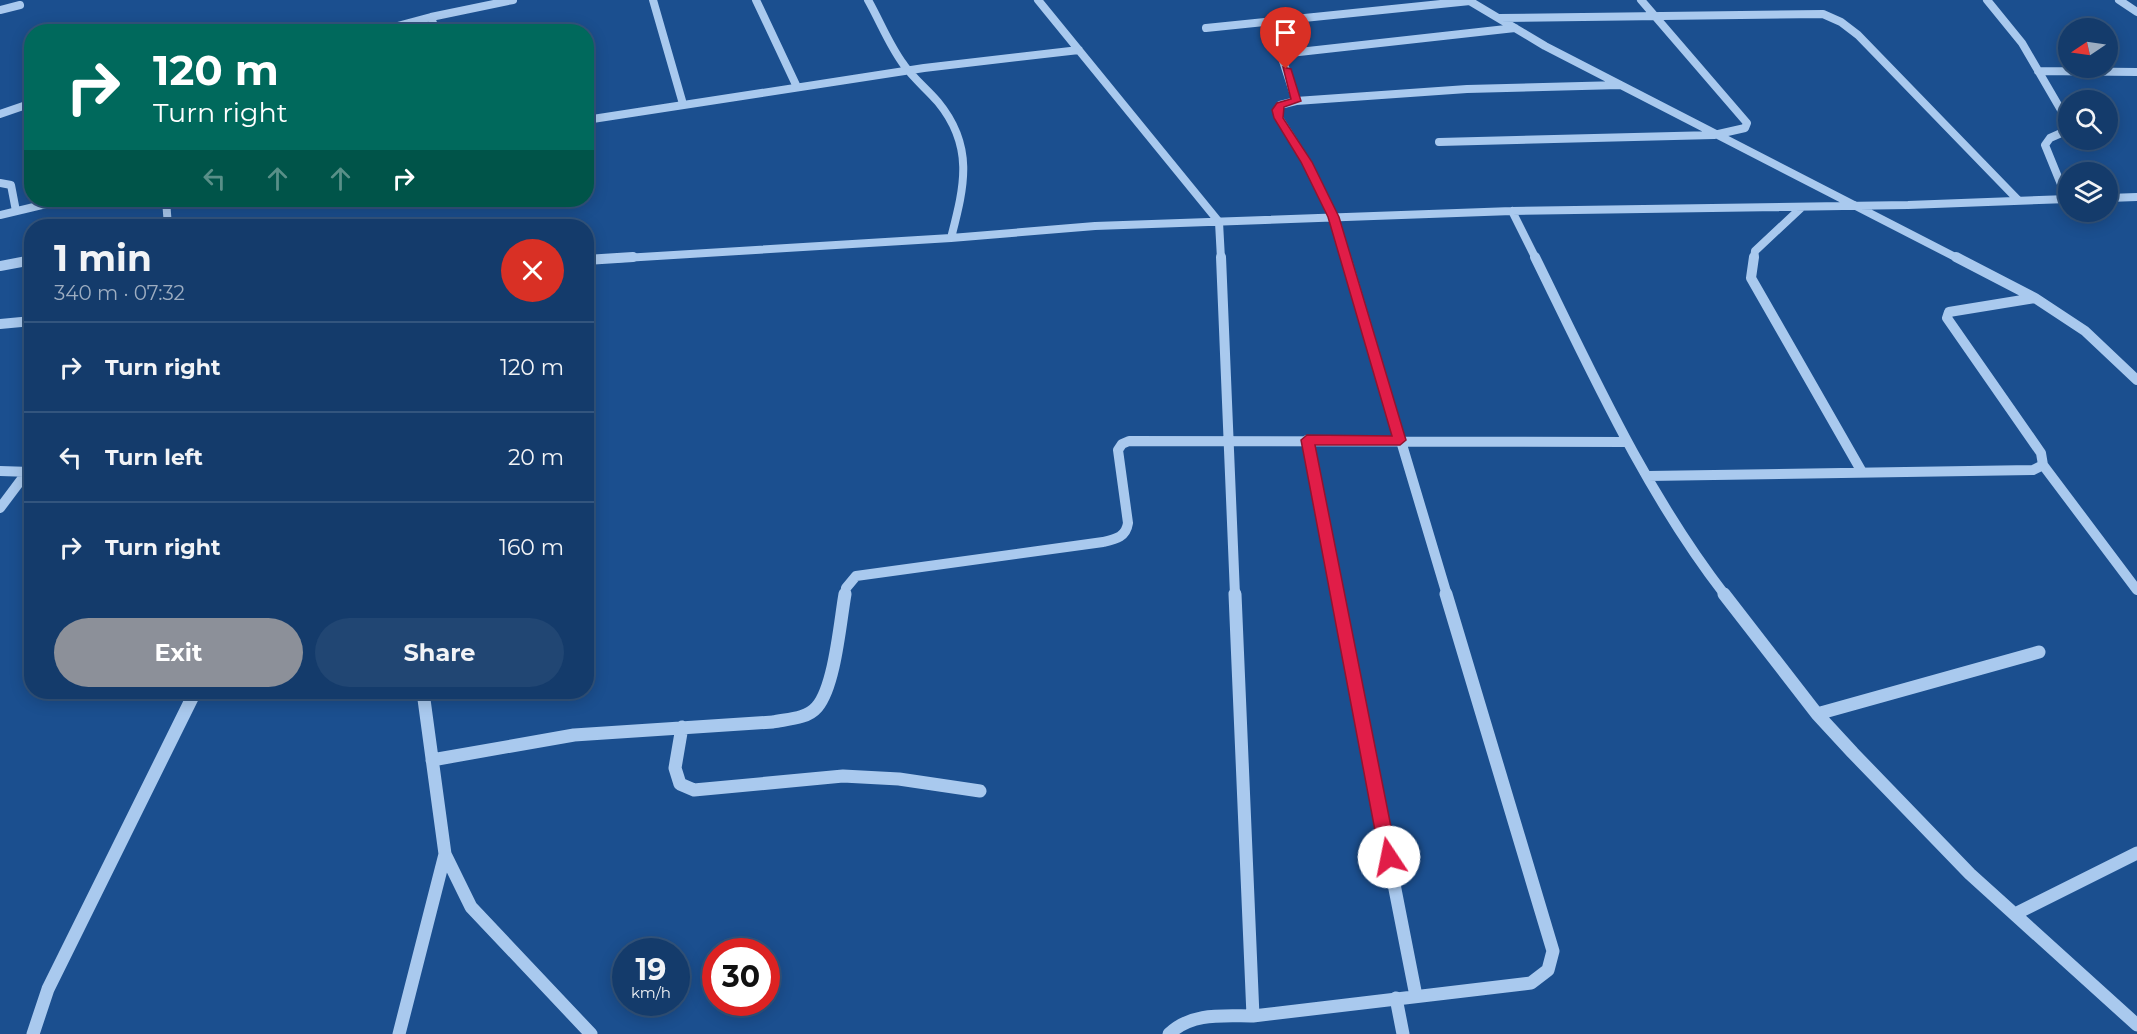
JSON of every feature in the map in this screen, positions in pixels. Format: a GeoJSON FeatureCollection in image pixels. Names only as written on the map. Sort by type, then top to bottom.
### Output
{"type":"FeatureCollection","features":[{"type":"Feature","properties":{"kind":"street"},"geometry":{"type":"LineString","coordinates":[[405,24],[513,0]]}},
{"type":"Feature","properties":{"kind":"street"},"geometry":{"type":"LineString","coordinates":[[653,0],[683,104]]}},
{"type":"Feature","properties":{"kind":"street"},"geometry":{"type":"LineString","coordinates":[[756,0],[798,87]]}},
{"type":"Feature","properties":{"kind":"street"},"geometry":{"type":"LineString","coordinates":[[868,0],[908,71],[940,104],[960,135],[965,158],[965,185],[951,238]]}},
{"type":"Feature","properties":{"kind":"street"},"geometry":{"type":"LineString","coordinates":[[1038,0],[1219,222],[1253,1016]]}},
{"type":"Feature","properties":{"kind":"street"},"geometry":{"type":"LineString","coordinates":[[1439,142],[1714,135],[1745,128],[1747,123],[1641,0]]}},
{"type":"Feature","properties":{"kind":"street"},"geometry":{"type":"LineString","coordinates":[[1986,0],[2022,43],[2058,105]]}},
{"type":"Feature","properties":{"kind":"street"},"geometry":{"type":"LineString","coordinates":[[2120,0],[2137,12]]}},
{"type":"Feature","properties":{"kind":"street"},"geometry":{"type":"LineString","coordinates":[[1206,28],[1469,1],[1714,135],[2035,298],[2085,331],[2137,380]]}},
{"type":"Feature","properties":{"kind":"street"},"geometry":{"type":"LineString","coordinates":[[0,10],[20,5]]}},
{"type":"Feature","properties":{"kind":"street"},"geometry":{"type":"LineString","coordinates":[[1499,18],[1813,13],[1834,18],[1858,35],[2018,200]]}},
{"type":"Feature","properties":{"kind":"street"},"geometry":{"type":"LineString","coordinates":[[431,17],[433,24]]}},
{"type":"Feature","properties":{"kind":"street"},"geometry":{"type":"LineString","coordinates":[[1270,21],[1296,101]]}},
{"type":"Feature","properties":{"kind":"street"},"geometry":{"type":"LineString","coordinates":[[1281,54],[1515,28]]}},
{"type":"Feature","properties":{"kind":"street"},"geometry":{"type":"LineString","coordinates":[[594,119],[908,71],[1079,50]]}},
{"type":"Feature","properties":{"kind":"street"},"geometry":{"type":"LineString","coordinates":[[2038,71],[2137,72]]}},
{"type":"Feature","properties":{"kind":"street"},"geometry":{"type":"LineString","coordinates":[[1169,1034],[1176,1025],[1197,1018],[1253,1016],[1531,983],[1548,970],[1553,951],[1334,217],[1306,162],[1279,118],[1277,110],[1280,105],[1296,101],[1467,89],[1620,85]]}},
{"type":"Feature","properties":{"kind":"street"},"geometry":{"type":"LineString","coordinates":[[0,114],[24,106]]}},
{"type":"Feature","properties":{"kind":"street"},"geometry":{"type":"LineString","coordinates":[[2058,134],[2050,138],[2045,145],[2058,176]]}},
{"type":"Feature","properties":{"kind":"street"},"geometry":{"type":"LineString","coordinates":[[0,183],[11,185],[16,211]]}},
{"type":"Feature","properties":{"kind":"street"},"geometry":{"type":"LineString","coordinates":[[2118,198],[2137,197]]}},
{"type":"Feature","properties":{"kind":"street"},"geometry":{"type":"LineString","coordinates":[[594,260],[951,238],[1095,226],[1512,211],[1856,206],[2058,199]]}},
{"type":"Feature","properties":{"kind":"street"},"geometry":{"type":"LineString","coordinates":[[0,215],[33,207]]}},
{"type":"Feature","properties":{"kind":"street"},"geometry":{"type":"LineString","coordinates":[[1802,207],[1755,251],[1751,278],[1862,472]]}},
{"type":"Feature","properties":{"kind":"street"},"geometry":{"type":"LineString","coordinates":[[1512,211],[1626,442],[1708,573],[1817,714],[1970,874],[2137,1025]]}},
{"type":"Feature","properties":{"kind":"street"},"geometry":{"type":"LineString","coordinates":[[0,266],[24,262]]}},
{"type":"Feature","properties":{"kind":"street"},"geometry":{"type":"LineString","coordinates":[[2035,298],[1949,312],[1947,318],[2041,453],[2043,465],[2137,590]]}},
{"type":"Feature","properties":{"kind":"street"},"geometry":{"type":"LineString","coordinates":[[0,324],[24,322]]}},
{"type":"Feature","properties":{"kind":"street"},"geometry":{"type":"LineString","coordinates":[[1307,440],[1416,996]]}},
{"type":"Feature","properties":{"kind":"street"},"geometry":{"type":"LineString","coordinates":[[432,760],[574,735],[773,722],[800,717],[816,708],[826,690],[846,588],[856,576],[1122,538],[1128,530],[1128,523],[1118,450],[1122,444],[1129,441],[1626,442]]}},
{"type":"Feature","properties":{"kind":"street"},"geometry":{"type":"LineString","coordinates":[[1648,476],[2033,470],[2043,465]]}},
{"type":"Feature","properties":{"kind":"street"},"geometry":{"type":"LineString","coordinates":[[0,471],[24,472]]}},
{"type":"Feature","properties":{"kind":"street"},"geometry":{"type":"LineString","coordinates":[[0,508],[24,478]]}},
{"type":"Feature","properties":{"kind":"street"},"geometry":{"type":"LineString","coordinates":[[1817,714],[2038,652]]}},
{"type":"Feature","properties":{"kind":"street"},"geometry":{"type":"LineString","coordinates":[[33,1034],[48,989],[192,699]]}},
{"type":"Feature","properties":{"kind":"street"},"geometry":{"type":"LineString","coordinates":[[424,699],[445,854],[471,907],[591,1034]]}},
{"type":"Feature","properties":{"kind":"street"},"geometry":{"type":"LineString","coordinates":[[682,728],[675,768],[680,784],[694,790],[843,776],[899,779],[980,791]]}},
{"type":"Feature","properties":{"kind":"street"},"geometry":{"type":"LineString","coordinates":[[2015,914],[2137,853]]}},
{"type":"Feature","properties":{"kind":"street"},"geometry":{"type":"LineString","coordinates":[[399,1034],[445,854]]}},
{"type":"Feature","properties":{"kind":"street"},"geometry":{"type":"LineString","coordinates":[[1396,998],[1402,1034]]}},
{"type":"Feature","properties":{"kind":"route"},"geometry":{"type":"LineString","coordinates":[[1286,69],[1296,101],[1280,105],[1277,110],[1279,118],[1295,141],[1334,217],[1400,440],[1307,440],[1389,857]]}}]}
